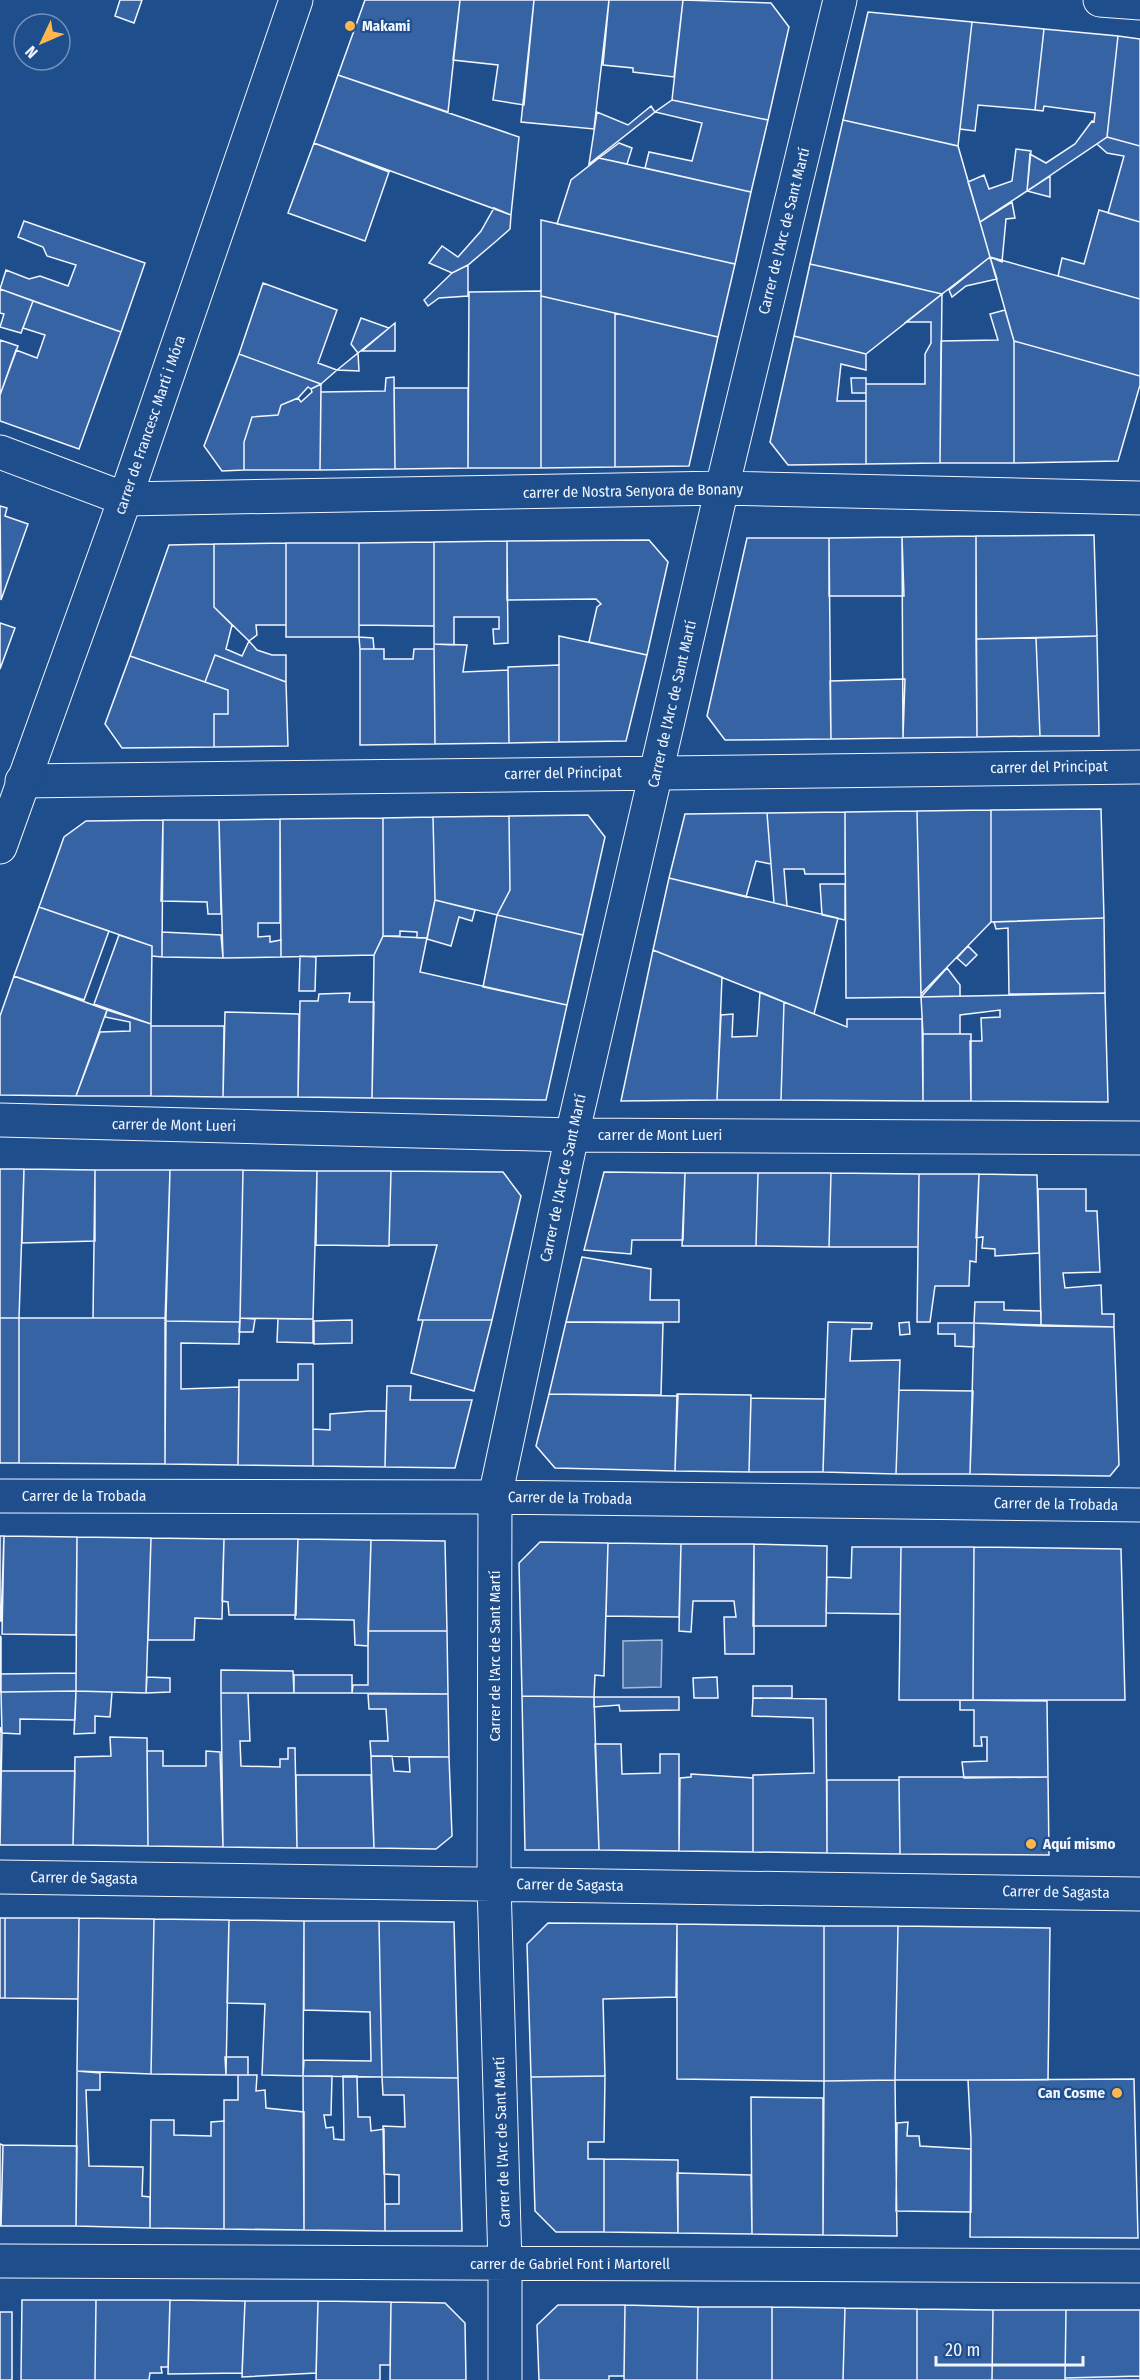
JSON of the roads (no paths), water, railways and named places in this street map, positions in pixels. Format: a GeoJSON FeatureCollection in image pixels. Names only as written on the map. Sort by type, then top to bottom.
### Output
{"type":"FeatureCollection","features":[{"type":"Feature","properties":{"kind":"street","name":"carrer de Francesc Martí i Móra"},"geometry":{"type":"LineString","coordinates":[[0,848],[125,499],[296,0]]}},
{"type":"Feature","properties":{"kind":"street","name":"Carrer de l'Arc de Sant Martí"},"geometry":{"type":"LineString","coordinates":[[505,2380],[505,2264],[494,1883],[495,1497],[572,1135],[722,489],[840,0]]}},
{"type":"Feature","properties":{"kind":"street"},"geometry":{"type":"LineString","coordinates":[[1100,0],[1140,3]]}},
{"type":"Feature","properties":{"kind":"street"},"geometry":{"type":"LineString","coordinates":[[0,452],[125,499]]}},
{"type":"Feature","properties":{"kind":"street","name":"carrer de Nostra Senyora de Bonany"},"geometry":{"type":"LineString","coordinates":[[125,499],[722,489],[1140,498]]}},
{"type":"Feature","properties":{"kind":"street","name":"carrer del Principat"},"geometry":{"type":"LineString","coordinates":[[22,782],[657,771],[1140,766]]}},
{"type":"Feature","properties":{"kind":"street","name":"carrer de Mont Lueri"},"geometry":{"type":"LineString","coordinates":[[0,1120],[572,1135],[1140,1138]]}},
{"type":"Feature","properties":{"kind":"street","name":"Carrer de la Trobada"},"geometry":{"type":"LineString","coordinates":[[0,1496],[495,1497],[1140,1505]]}},
{"type":"Feature","properties":{"kind":"street","name":"Carrer de Sagasta"},"geometry":{"type":"LineString","coordinates":[[0,1877],[1140,1894]]}},
{"type":"Feature","properties":{"kind":"street","name":"carrer de Gabriel Font i Martorell"},"geometry":{"type":"LineString","coordinates":[[0,2261],[1140,2266]]}},
{"type":"Feature","properties":{"kind":"water"},"geometry":{"type":"Polygon","coordinates":[[[662,1640],[661,1687],[623,1688],[623,1641],[662,1640]]]}},
{"type":"Feature","properties":{"kind":"place","name":"Makami"},"geometry":{"type":"Point","coordinates":[350,26]}},
{"type":"Feature","properties":{"kind":"place","name":"Aquí mismo"},"geometry":{"type":"Point","coordinates":[1031,1844]}},
{"type":"Feature","properties":{"kind":"place","name":"Can Cosme"},"geometry":{"type":"Point","coordinates":[1117,2093]}}]}
